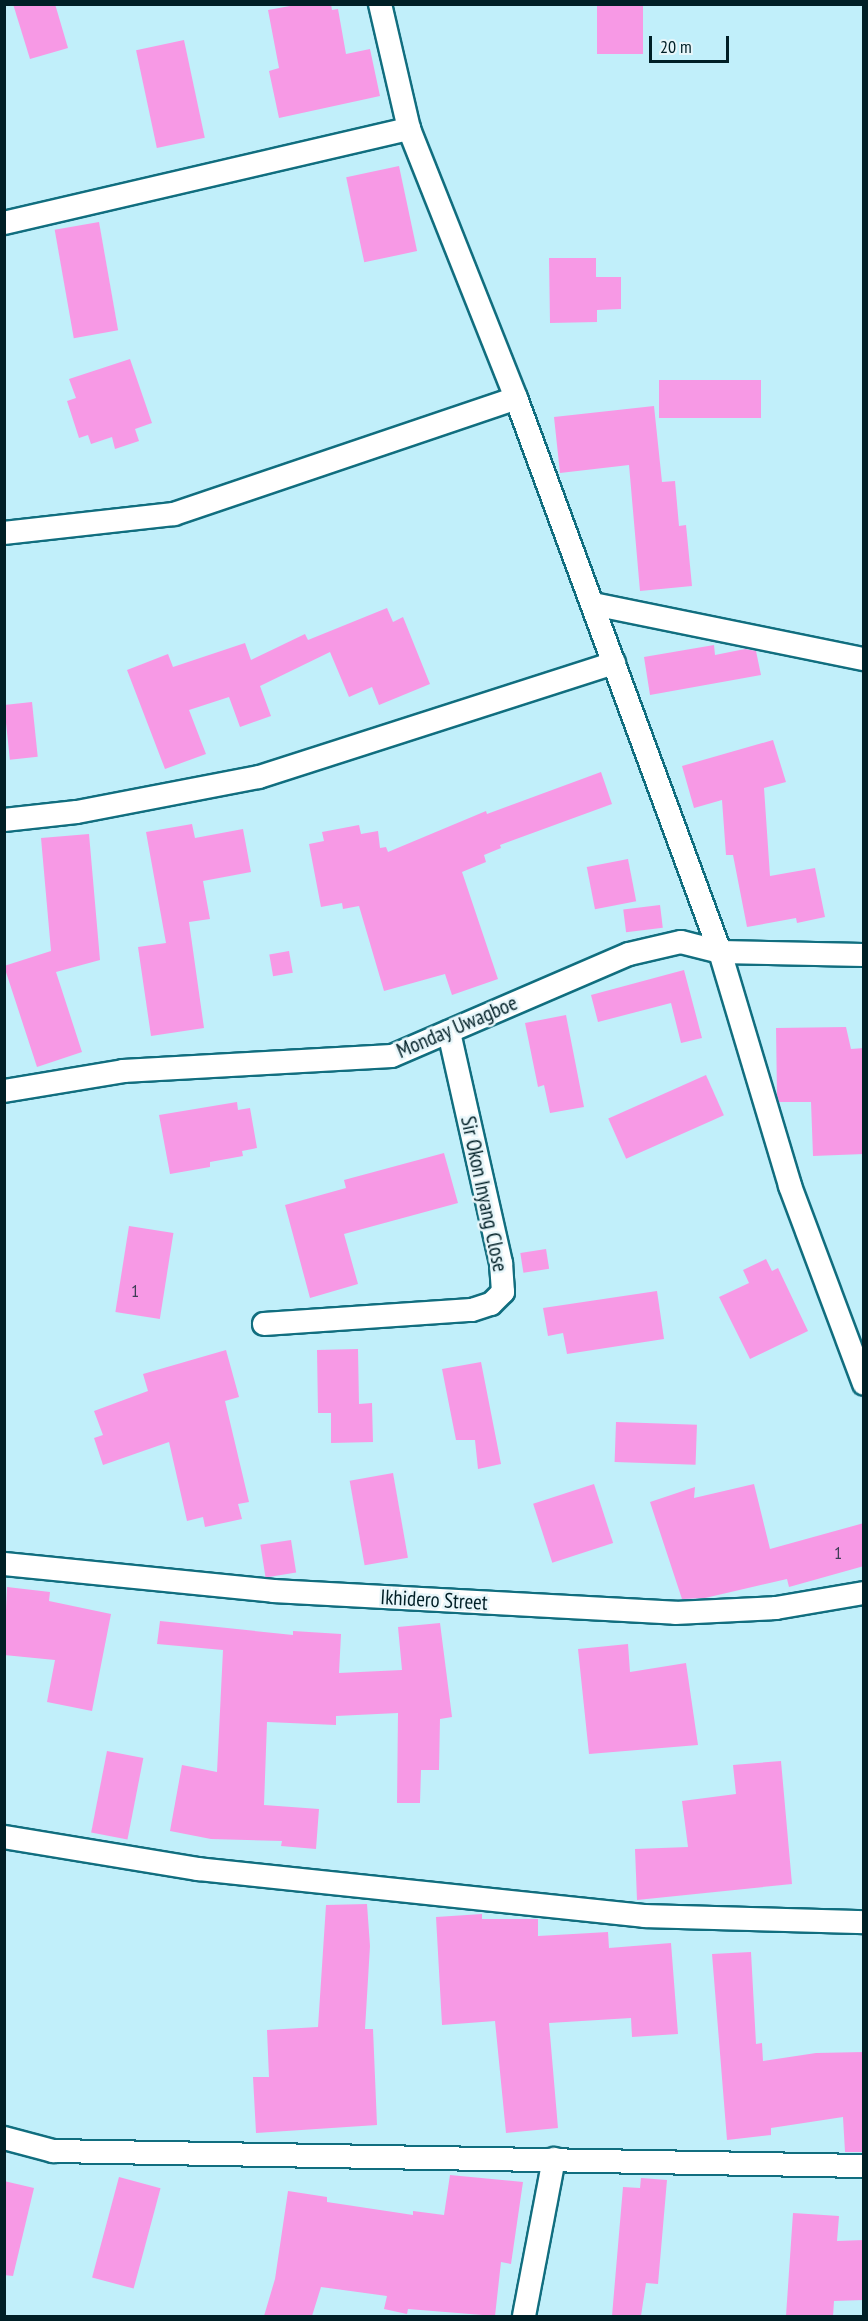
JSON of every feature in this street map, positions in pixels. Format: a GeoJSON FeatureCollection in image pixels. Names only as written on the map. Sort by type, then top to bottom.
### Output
{"type":"FeatureCollection","features":[{"type":"Feature","properties":{"kind":"street"},"geometry":{"type":"LineString","coordinates":[[380,4],[409,129],[516,398],[720,952],[790,1186],[864,1384]]}},
{"type":"Feature","properties":{"kind":"street"},"geometry":{"type":"LineString","coordinates":[[4,223],[409,129]]}},
{"type":"Feature","properties":{"kind":"street"},"geometry":{"type":"LineString","coordinates":[[4,533],[174,513],[516,398]]}},
{"type":"Feature","properties":{"kind":"street"},"geometry":{"type":"LineString","coordinates":[[593,604],[864,658]]}},
{"type":"Feature","properties":{"kind":"street"},"geometry":{"type":"LineString","coordinates":[[4,820],[77,812],[259,777],[614,663]]}},
{"type":"Feature","properties":{"kind":"street","name":"Monday Uwagboe"},"geometry":{"type":"LineString","coordinates":[[4,1091],[123,1071],[392,1056],[629,954],[681,942],[720,952],[864,956]]}},
{"type":"Feature","properties":{"kind":"street","name":"Sir Okon Inyang Close"},"geometry":{"type":"LineString","coordinates":[[264,1324],[472,1310],[491,1304],[503,1292],[501,1263],[449,1032]]}},
{"type":"Feature","properties":{"kind":"street","name":"Ikhidero Street"},"geometry":{"type":"LineString","coordinates":[[4,1564],[273,1591],[675,1613],[776,1608],[864,1593]]}},
{"type":"Feature","properties":{"kind":"street"},"geometry":{"type":"LineString","coordinates":[[4,1837],[198,1869],[645,1916],[864,1922]]}},
{"type":"Feature","properties":{"kind":"street"},"geometry":{"type":"LineString","coordinates":[[4,2138],[53,2151],[864,2166]]}},
{"type":"Feature","properties":{"kind":"street"},"geometry":{"type":"LineString","coordinates":[[524,2316],[554,2159]]}},
{"type":"Feature","properties":{"kind":"building"},"geometry":{"type":"Polygon","coordinates":[[[13,4],[55,4],[68,48],[30,59],[13,4]]]}},
{"type":"Feature","properties":{"kind":"building"},"geometry":{"type":"Polygon","coordinates":[[[301,4],[331,4],[332,10],[338,9],[346,54],[370,49],[380,96],[279,118],[269,71],[279,68],[268,10],[301,4]]]}},
{"type":"Feature","properties":{"kind":"building"},"geometry":{"type":"Polygon","coordinates":[[[597,4],[643,4],[643,54],[597,54],[597,4]]]}},
{"type":"Feature","properties":{"kind":"building"},"geometry":{"type":"Polygon","coordinates":[[[184,40],[205,138],[157,148],[136,50],[184,40]]]}},
{"type":"Feature","properties":{"kind":"building"},"geometry":{"type":"Polygon","coordinates":[[[399,166],[417,251],[364,262],[346,177],[399,166]]]}},
{"type":"Feature","properties":{"kind":"building"},"geometry":{"type":"Polygon","coordinates":[[[99,222],[118,330],[74,338],[55,230],[99,222]]]}},
{"type":"Feature","properties":{"kind":"building"},"geometry":{"type":"Polygon","coordinates":[[[549,258],[596,258],[596,277],[621,277],[621,309],[597,310],[597,322],[550,323],[549,258]]]}},
{"type":"Feature","properties":{"kind":"building"},"geometry":{"type":"Polygon","coordinates":[[[130,359],[152,423],[135,429],[139,441],[115,449],[112,437],[91,444],[88,435],[79,438],[67,401],[76,398],[69,379],[130,359]]]}},
{"type":"Feature","properties":{"kind":"building"},"geometry":{"type":"Polygon","coordinates":[[[659,380],[761,380],[761,418],[659,418],[659,380]]]}},
{"type":"Feature","properties":{"kind":"building"},"geometry":{"type":"Polygon","coordinates":[[[654,406],[662,482],[675,481],[679,526],[686,525],[692,586],[640,591],[629,465],[560,473],[554,417],[654,406]]]}},
{"type":"Feature","properties":{"kind":"building"},"geometry":{"type":"Polygon","coordinates":[[[387,608],[393,622],[403,617],[430,684],[379,705],[372,687],[349,697],[330,652],[260,686],[271,716],[240,727],[229,697],[189,710],[206,754],[165,769],[127,670],[168,654],[173,667],[245,643],[251,660],[305,634],[308,640],[387,608]]]}},
{"type":"Feature","properties":{"kind":"building"},"geometry":{"type":"Polygon","coordinates":[[[714,645],[715,655],[745,649],[756,651],[761,675],[650,695],[644,657],[714,645]]]}},
{"type":"Feature","properties":{"kind":"building"},"geometry":{"type":"Polygon","coordinates":[[[32,702],[38,757],[10,760],[4,705],[32,702]]]}},
{"type":"Feature","properties":{"kind":"building"},"geometry":{"type":"Polygon","coordinates":[[[773,740],[786,782],[764,788],[770,876],[815,868],[825,917],[797,923],[796,918],[747,927],[733,855],[726,855],[722,800],[694,808],[682,766],[773,740]]]}},
{"type":"Feature","properties":{"kind":"building"},"geometry":{"type":"Polygon","coordinates":[[[601,772],[612,804],[500,845],[501,848],[484,855],[486,862],[462,872],[498,979],[452,995],[445,974],[384,991],[359,906],[343,909],[342,903],[321,907],[309,844],[324,841],[322,832],[359,825],[361,834],[378,831],[380,848],[386,847],[388,852],[486,811],[487,814],[601,772]]]}},
{"type":"Feature","properties":{"kind":"building"},"geometry":{"type":"Polygon","coordinates":[[[192,824],[195,838],[243,829],[251,872],[203,881],[210,919],[189,922],[204,1028],[151,1036],[138,947],[166,943],[146,832],[192,824]]]}},
{"type":"Feature","properties":{"kind":"building"},"geometry":{"type":"Polygon","coordinates":[[[89,834],[100,960],[56,972],[82,1052],[37,1067],[4,966],[51,951],[41,838],[89,834]]]}},
{"type":"Feature","properties":{"kind":"building"},"geometry":{"type":"Polygon","coordinates":[[[628,859],[636,901],[595,909],[587,867],[628,859]]]}},
{"type":"Feature","properties":{"kind":"building"},"geometry":{"type":"Polygon","coordinates":[[[660,905],[663,928],[626,932],[623,910],[660,905]]]}},
{"type":"Feature","properties":{"kind":"building"},"geometry":{"type":"Polygon","coordinates":[[[289,951],[293,973],[273,976],[269,954],[289,951]]]}},
{"type":"Feature","properties":{"kind":"building"},"geometry":{"type":"Polygon","coordinates":[[[684,970],[702,1038],[681,1043],[671,1003],[598,1022],[591,995],[684,970]]]}},
{"type":"Feature","properties":{"kind":"building"},"geometry":{"type":"Polygon","coordinates":[[[566,1015],[584,1107],[550,1113],[544,1085],[538,1087],[525,1023],[566,1015]]]}},
{"type":"Feature","properties":{"kind":"building"},"geometry":{"type":"Polygon","coordinates":[[[846,1027],[851,1049],[864,1048],[864,1154],[813,1156],[811,1102],[779,1102],[776,1028],[846,1027]]]}},
{"type":"Feature","properties":{"kind":"building"},"geometry":{"type":"Polygon","coordinates":[[[706,1075],[724,1115],[626,1159],[608,1119],[706,1075]]]}},
{"type":"Feature","properties":{"kind":"building"},"geometry":{"type":"Polygon","coordinates":[[[237,1102],[238,1110],[250,1108],[257,1148],[242,1151],[243,1156],[210,1162],[210,1167],[170,1174],[159,1115],[237,1102]]]}},
{"type":"Feature","properties":{"kind":"building"},"geometry":{"type":"Polygon","coordinates":[[[444,1153],[458,1203],[344,1234],[358,1284],[310,1298],[285,1205],[346,1188],[344,1180],[444,1153]]]}},
{"type":"Feature","properties":{"kind":"building"},"geometry":{"type":"Polygon","coordinates":[[[129,1226],[173,1233],[160,1319],[115,1312],[129,1226]]]}},
{"type":"Feature","properties":{"kind":"building"},"geometry":{"type":"Polygon","coordinates":[[[546,1249],[549,1269],[523,1273],[520,1253],[546,1249]]]}},
{"type":"Feature","properties":{"kind":"building"},"geometry":{"type":"Polygon","coordinates":[[[766,1259],[772,1271],[778,1268],[808,1331],[750,1359],[719,1297],[749,1283],[743,1270],[766,1259]]]}},
{"type":"Feature","properties":{"kind":"building"},"geometry":{"type":"Polygon","coordinates":[[[657,1291],[664,1339],[567,1354],[563,1333],[548,1336],[543,1308],[657,1291]]]}},
{"type":"Feature","properties":{"kind":"building"},"geometry":{"type":"Polygon","coordinates":[[[358,1349],[359,1404],[372,1403],[373,1442],[331,1443],[331,1413],[318,1413],[317,1350],[358,1349]]]}},
{"type":"Feature","properties":{"kind":"building"},"geometry":{"type":"Polygon","coordinates":[[[226,1350],[239,1397],[225,1401],[249,1502],[238,1504],[242,1519],[205,1527],[203,1517],[187,1521],[169,1442],[103,1465],[94,1438],[103,1435],[94,1411],[148,1391],[143,1374],[226,1350]]]}},
{"type":"Feature","properties":{"kind":"building"},"geometry":{"type":"Polygon","coordinates":[[[481,1362],[501,1464],[478,1469],[475,1440],[456,1440],[442,1369],[481,1362]]]}},
{"type":"Feature","properties":{"kind":"building"},"geometry":{"type":"Polygon","coordinates":[[[616,1422],[697,1425],[696,1465],[615,1462],[616,1422]]]}},
{"type":"Feature","properties":{"kind":"building"},"geometry":{"type":"Polygon","coordinates":[[[393,1473],[408,1558],[365,1565],[350,1481],[393,1473]]]}},
{"type":"Feature","properties":{"kind":"building"},"geometry":{"type":"Polygon","coordinates":[[[594,1484],[613,1543],[552,1563],[533,1504],[594,1484]]]}},
{"type":"Feature","properties":{"kind":"building"},"geometry":{"type":"Polygon","coordinates":[[[754,1484],[770,1549],[864,1523],[864,1566],[789,1587],[787,1579],[705,1598],[682,1599],[650,1502],[695,1487],[694,1498],[754,1484]]]}},
{"type":"Feature","properties":{"kind":"building"},"geometry":{"type":"Polygon","coordinates":[[[291,1540],[296,1573],[266,1577],[260,1545],[291,1540]]]}},
{"type":"Feature","properties":{"kind":"building"},"geometry":{"type":"Polygon","coordinates":[[[7,1587],[50,1592],[49,1601],[111,1614],[92,1711],[47,1702],[55,1660],[4,1655],[7,1587]]]}},
{"type":"Feature","properties":{"kind":"building"},"geometry":{"type":"Polygon","coordinates":[[[160,1621],[293,1635],[293,1631],[341,1634],[339,1673],[402,1670],[398,1627],[440,1623],[452,1717],[440,1719],[439,1770],[421,1770],[420,1803],[397,1803],[398,1713],[336,1716],[336,1725],[267,1722],[264,1805],[319,1809],[316,1849],[281,1846],[282,1841],[211,1839],[170,1831],[182,1765],[217,1772],[223,1650],[157,1644],[160,1621]]]}},
{"type":"Feature","properties":{"kind":"building"},"geometry":{"type":"Polygon","coordinates":[[[628,1644],[630,1672],[686,1663],[698,1745],[589,1754],[578,1649],[628,1644]]]}},
{"type":"Feature","properties":{"kind":"building"},"geometry":{"type":"Polygon","coordinates":[[[107,1751],[143,1758],[127,1840],[91,1832],[107,1751]]]}},
{"type":"Feature","properties":{"kind":"building"},"geometry":{"type":"Polygon","coordinates":[[[781,1761],[792,1884],[637,1900],[635,1849],[688,1847],[682,1801],[736,1794],[733,1765],[781,1761]]]}},
{"type":"Feature","properties":{"kind":"building"},"geometry":{"type":"Polygon","coordinates":[[[367,1904],[370,1946],[365,2029],[373,2029],[377,2125],[256,2133],[253,2077],[269,2077],[267,2030],[318,2027],[326,1905],[367,1904]]]}},
{"type":"Feature","properties":{"kind":"building"},"geometry":{"type":"Polygon","coordinates":[[[482,1914],[482,1919],[538,1919],[538,1936],[608,1932],[609,1948],[671,1943],[678,2034],[632,2037],[631,2018],[549,2023],[558,2128],[506,2133],[495,2021],[442,2025],[436,1917],[482,1914]]]}},
{"type":"Feature","properties":{"kind":"building"},"geometry":{"type":"Polygon","coordinates":[[[751,1952],[756,2044],[762,2043],[763,2061],[816,2053],[864,2052],[864,2152],[845,2152],[843,2117],[771,2128],[771,2135],[727,2140],[712,1954],[751,1952]]]}},
{"type":"Feature","properties":{"kind":"building"},"geometry":{"type":"Polygon","coordinates":[[[450,2175],[523,2182],[511,2264],[501,2262],[495,2316],[408,2309],[407,2314],[384,2309],[387,2296],[321,2287],[312,2316],[264,2316],[275,2279],[288,2191],[327,2197],[327,2202],[413,2215],[413,2211],[444,2215],[450,2175]]]}},
{"type":"Feature","properties":{"kind":"building"},"geometry":{"type":"Polygon","coordinates":[[[119,2177],[161,2188],[134,2289],[92,2277],[119,2177]]]}},
{"type":"Feature","properties":{"kind":"building"},"geometry":{"type":"Polygon","coordinates":[[[641,2178],[667,2180],[658,2284],[646,2283],[641,2316],[612,2316],[623,2187],[640,2188],[641,2178]]]}},
{"type":"Feature","properties":{"kind":"building"},"geometry":{"type":"Polygon","coordinates":[[[4,2181],[34,2188],[13,2276],[4,2275],[4,2181]]]}},
{"type":"Feature","properties":{"kind":"building"},"geometry":{"type":"Polygon","coordinates":[[[793,2213],[839,2216],[837,2241],[864,2240],[864,2300],[834,2301],[833,2316],[786,2316],[793,2213]]]}}]}
